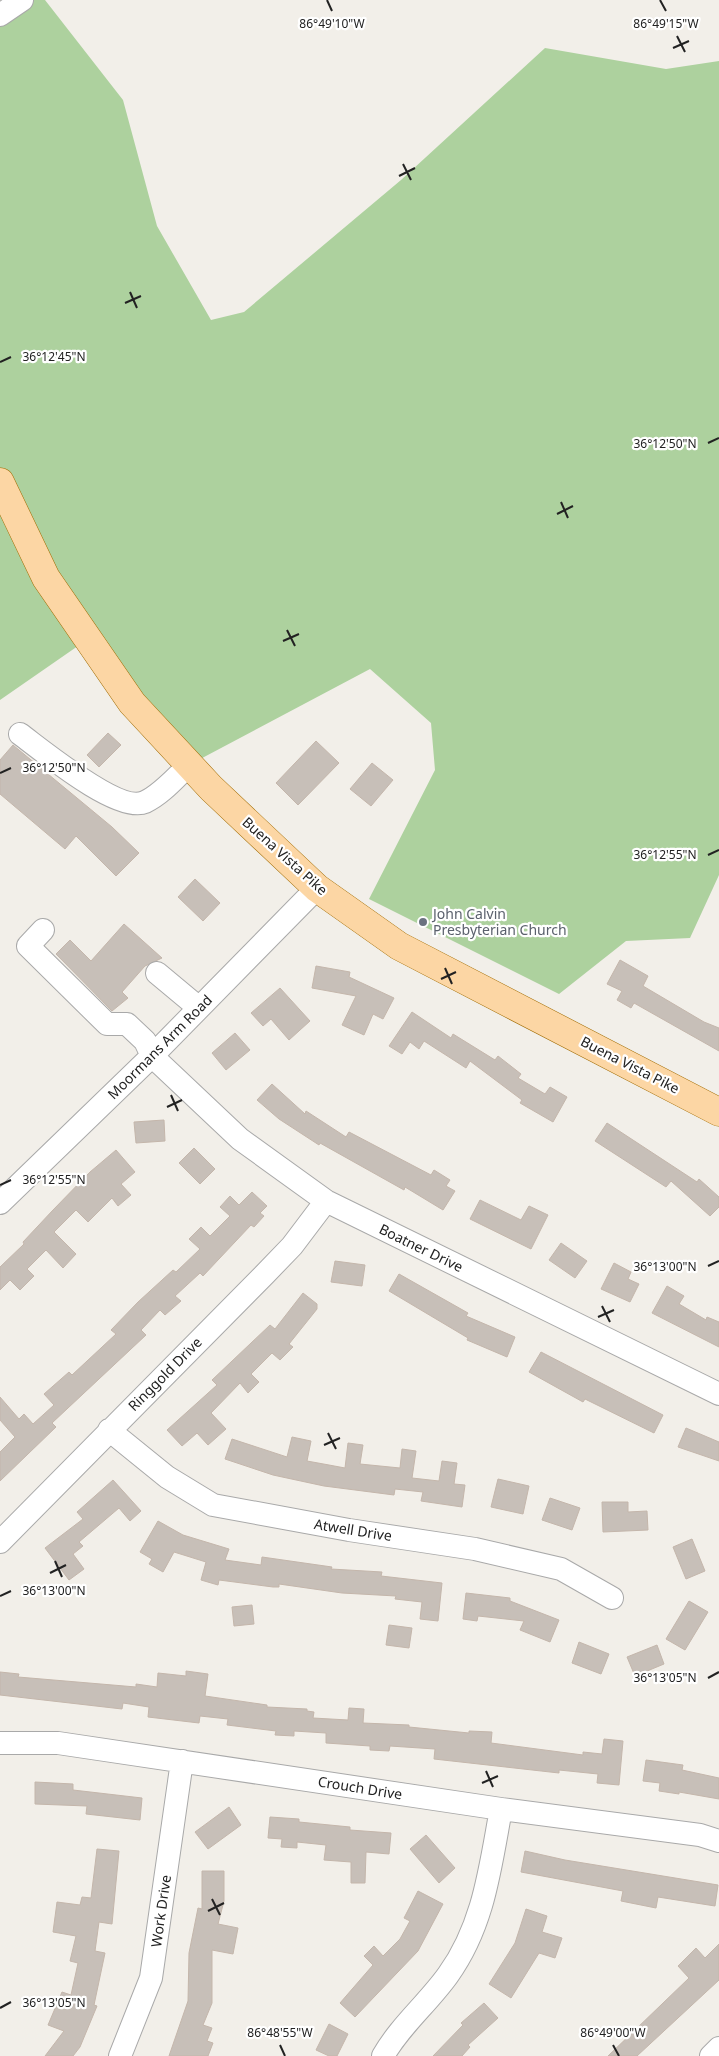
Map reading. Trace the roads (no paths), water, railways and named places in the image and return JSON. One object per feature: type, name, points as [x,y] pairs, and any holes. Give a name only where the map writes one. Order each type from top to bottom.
[{"type":"main road","name":"Buena Vista Pike","points":[[0,482],[46,578],[132,703],[211,788],[318,888],[399,946],[719,1112]]},
{"type":"street","points":[[0,15],[22,0]]},
{"type":"street","points":[[20,734],[98,789],[126,802],[144,802],[189,765]]},
{"type":"street","name":"Moormans Arm Road","points":[[0,1203],[152,1056],[318,888]]},
{"type":"street","name":"Boatner Drive","points":[[43,930],[28,946],[108,1024],[127,1024],[145,1041],[152,1056],[240,1139],[326,1201],[719,1394]]},
{"type":"street","points":[[157,973],[199,1008]]},
{"type":"street","name":"Ringgold Drive","points":[[0,1542],[278,1260],[326,1201]]},
{"type":"street","name":"Atwell Drive","points":[[109,1430],[167,1477],[213,1505],[349,1530],[475,1549],[551,1566],[561,1569],[612,1598]]},
{"type":"street","name":"Crouch Drive","points":[[0,1743],[58,1743],[501,1809],[700,1834],[719,1841]]},
{"type":"street","name":"Work Drive","points":[[120,2056],[151,1978],[182,1761]]},
{"type":"street","points":[[383,2056],[407,2023],[447,1976],[465,1949],[478,1920],[486,1890],[501,1809]]},
{"type":"street","points":[[711,2056],[719,2048]]},
{"type":"place","name":"John Calvin Presbyterian Church","points":[[423,922]]}]
